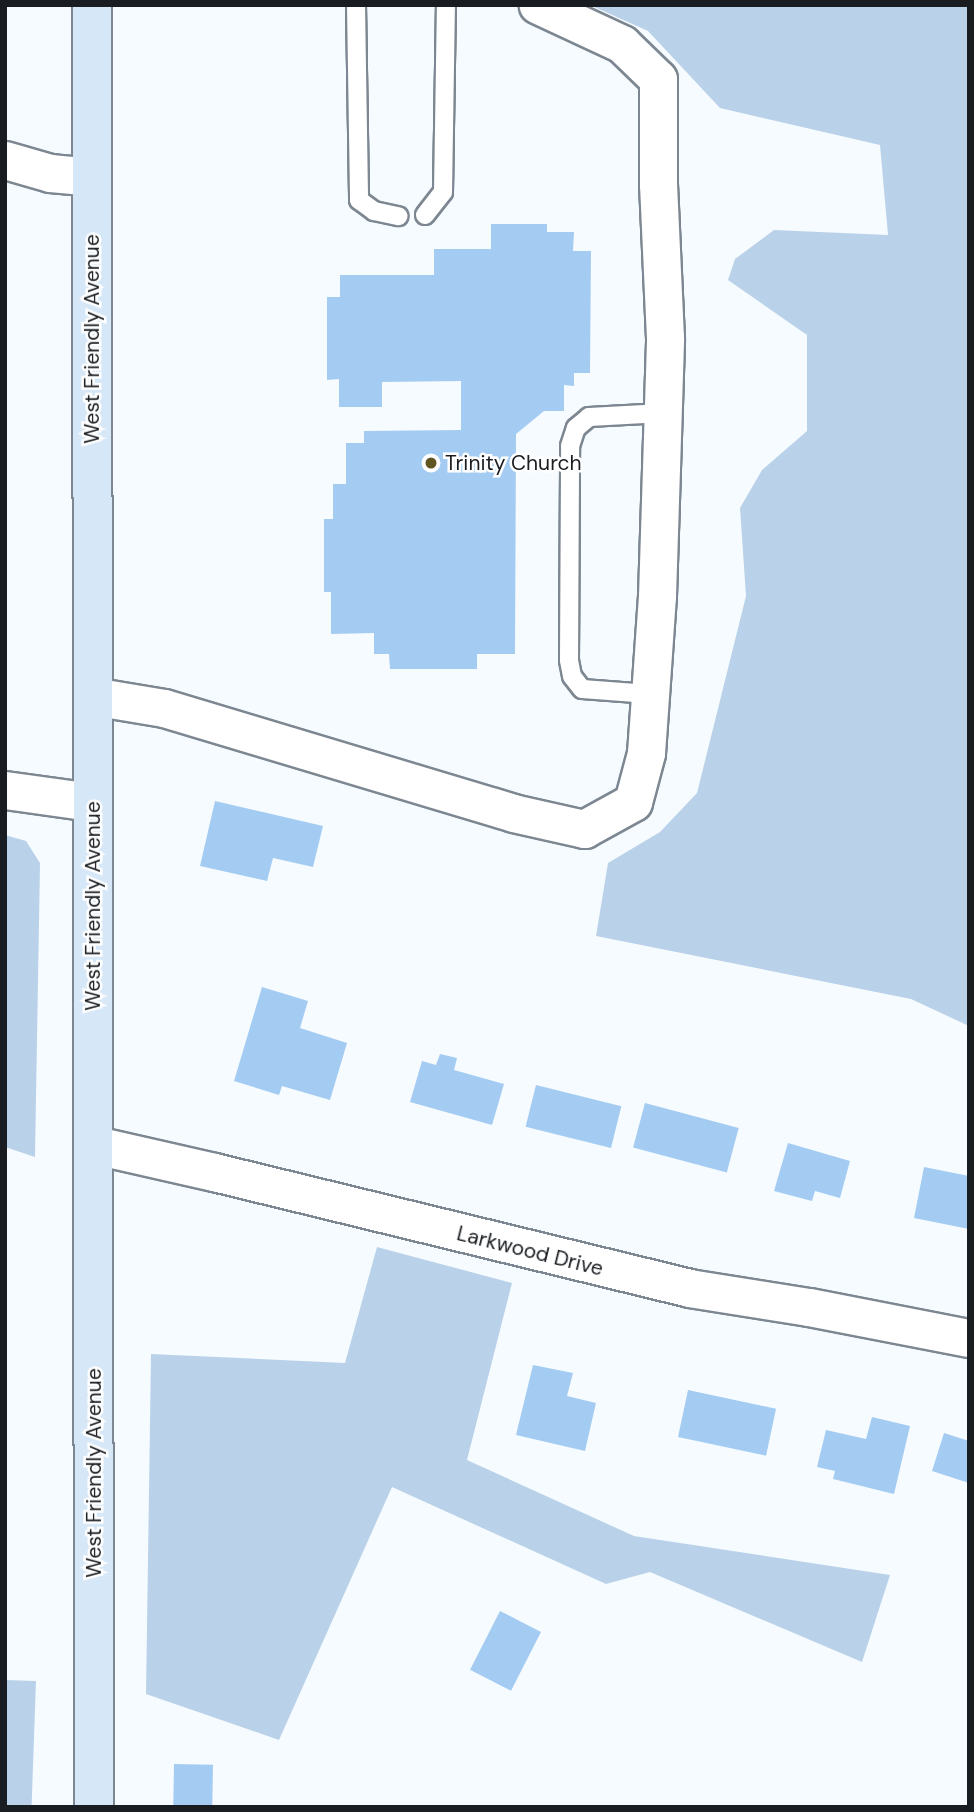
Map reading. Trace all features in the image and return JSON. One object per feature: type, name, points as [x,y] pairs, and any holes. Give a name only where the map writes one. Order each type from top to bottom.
[{"type":"main road","name":"West Friendly Avenue","points":[[92,5],[94,1807]]},
{"type":"street","points":[[92,696],[164,708],[513,813],[584,829],[633,802],[646,753],[657,596],[665,338],[658,184],[658,79],[622,44],[538,5]]},
{"type":"street","points":[[5,160],[50,173],[92,177]]},
{"type":"street","points":[[5,790],[92,802]]},
{"type":"street","name":"Larkwood Drive","points":[[95,1146],[214,1171],[689,1289],[809,1307],[969,1338]]},
{"type":"lane","points":[[356,5],[359,200],[374,211],[398,216]]},
{"type":"lane","points":[[425,215],[443,192],[446,5]]},
{"type":"lane","points":[[649,694],[582,689],[572,676],[569,660],[570,446],[576,428],[589,418],[663,414]]},
{"type":"shaded area","points":[[590,5],[969,5],[969,1026],[911,999],[596,936],[608,863],[660,832],[697,793],[746,596],[740,508],[762,470],[807,431],[807,335],[728,280],[735,259],[774,230],[888,235],[880,145],[720,108],[648,31]]},
{"type":"shaded area","points":[[5,835],[26,841],[40,863],[35,1157],[5,1147]]},
{"type":"shaded area","points":[[377,1247],[512,1283],[467,1460],[634,1536],[890,1575],[862,1662],[650,1572],[606,1584],[392,1487],[279,1740],[146,1694],[151,1354],[345,1363]]},
{"type":"shaded area","points":[[5,1680],[36,1681],[32,1807],[5,1807]]},
{"type":"building","name":"Trinity Church","points":[[491,224],[547,224],[547,232],[574,232],[573,251],[591,251],[590,373],[574,373],[574,386],[564,385],[564,411],[544,411],[516,434],[515,654],[477,654],[477,669],[390,669],[389,654],[374,654],[374,633],[331,634],[331,592],[324,592],[324,519],[333,519],[333,484],[346,484],[346,443],[364,443],[364,431],[461,430],[461,381],[382,382],[382,407],[339,407],[339,379],[327,380],[327,297],[340,297],[340,275],[434,275],[434,249],[491,249]]},
{"type":"building","points":[[215,801],[323,826],[313,867],[273,858],[267,881],[200,866]]},
{"type":"building","points":[[262,987],[308,1001],[300,1028],[347,1043],[330,1100],[282,1086],[279,1095],[234,1081]]},
{"type":"building","points":[[440,1054],[457,1058],[454,1070],[504,1084],[492,1125],[410,1102],[422,1061],[436,1065]]},
{"type":"building","points":[[536,1085],[621,1106],[611,1148],[526,1127]]},
{"type":"building","points":[[645,1103],[739,1128],[727,1173],[633,1147]]},
{"type":"building","points":[[788,1143],[850,1161],[840,1198],[815,1191],[812,1201],[774,1191]]},
{"type":"building","points":[[924,1167],[969,1176],[969,1229],[914,1218]]},
{"type":"building","points":[[533,1365],[573,1373],[567,1396],[596,1403],[585,1451],[516,1435]]},
{"type":"building","points":[[688,1390],[776,1409],[766,1456],[678,1437]]},
{"type":"building","points":[[872,1417],[910,1426],[894,1494],[833,1479],[835,1471],[817,1467],[826,1430],[866,1439]]},
{"type":"building","points":[[944,1433],[969,1441],[969,1483],[932,1471]]},
{"type":"building","points":[[500,1611],[541,1632],[511,1691],[470,1670]]},
{"type":"building","points":[[174,1764],[213,1765],[212,1807],[173,1807]]},
{"type":"place","name":"Trinity Church","points":[[431,463]]}]
